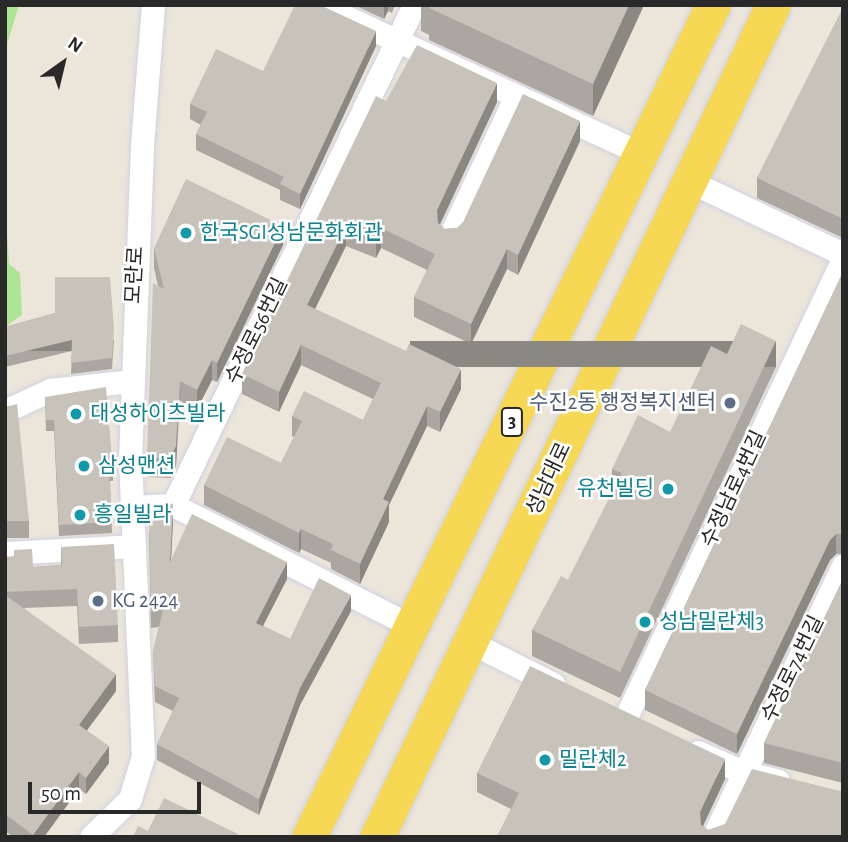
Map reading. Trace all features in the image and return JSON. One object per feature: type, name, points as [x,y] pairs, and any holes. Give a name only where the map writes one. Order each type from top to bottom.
[{"type":"main road","name":"3","points":[[309,837],[713,5]]},
{"type":"main road","name":"성남대로","points":[[377,837],[472,643],[773,5]]},
{"type":"street","name":"모란로","points":[[91,837],[130,799],[143,756],[130,507],[131,381],[153,5]]},
{"type":"street","points":[[320,5],[640,153]]},
{"type":"street","name":"수정로56번길","points":[[173,505],[414,5]]},
{"type":"street","points":[[450,236],[516,96]]},
{"type":"street","points":[[689,181],[843,256]]},
{"type":"street","name":"수정남로4번길","points":[[625,719],[843,256]]},
{"type":"street","points":[[5,411],[50,390],[131,381]]},
{"type":"street","points":[[130,507],[173,505],[411,626]]},
{"type":"street","points":[[5,553],[134,546]]},
{"type":"street","name":"수정로74번길","points":[[713,837],[843,566]]},
{"type":"street","points":[[472,643],[579,697]]},
{"type":"street","points":[[602,708],[648,730]]},
{"type":"street","points":[[671,740],[743,772],[800,787]]},
{"type":"green space","points":[[5,5],[19,5],[5,51]]},
{"type":"green space","points":[[5,203],[9,264],[20,273],[22,315],[5,327]]},
{"type":"building","points":[[295,5],[320,5],[376,31],[300,194],[280,184],[284,177],[196,134],[207,112],[190,104],[216,49],[263,71]]},
{"type":"building","points":[[430,5],[629,5],[593,84],[429,8]]},
{"type":"building","points":[[843,8],[843,219],[757,178]]},
{"type":"building","points":[[417,45],[497,83],[437,210],[438,223],[445,229],[457,228],[463,222],[523,94],[580,121],[518,255],[507,249],[471,324],[414,297],[435,254],[381,228],[376,238],[346,226],[307,305],[406,351],[409,344],[461,369],[440,412],[427,406],[383,499],[389,502],[360,564],[331,550],[333,544],[301,529],[299,533],[204,485],[227,437],[281,463],[302,421],[292,416],[304,391],[363,420],[381,383],[301,345],[279,392],[242,374],[376,96],[386,101]]},
{"type":"building","points":[[186,179],[283,226],[217,363],[212,360],[197,390],[180,381],[176,446],[170,459],[147,457],[153,283],[164,289],[154,248]]},
{"type":"building","points":[[843,272],[843,534],[836,534],[830,540],[737,734],[645,690]]},
{"type":"building","points":[[55,277],[110,277],[114,329],[112,358],[71,363],[72,340],[5,356],[5,327],[55,313]]},
{"type":"building","points":[[741,324],[776,341],[620,672],[532,630],[561,576],[568,580],[622,473],[612,469],[638,415],[670,432],[711,346],[727,354]]},
{"type":"building","points":[[106,387],[113,470],[109,470],[112,522],[59,525],[54,420],[46,420],[45,397]]},
{"type":"building","points":[[17,404],[29,521],[5,521],[5,407]]},
{"type":"building","points":[[167,503],[173,504],[170,562],[192,514],[287,562],[256,623],[290,639],[319,578],[351,595],[300,688],[259,799],[157,744],[179,698],[155,686],[153,652],[163,610],[151,611],[149,515]]},
{"type":"building","points":[[114,544],[118,625],[79,627],[77,589],[5,592],[5,557],[14,556],[14,550],[32,549],[33,567],[62,565],[61,547]]},
{"type":"building","points":[[843,579],[843,763],[764,743]]},
{"type":"building","points":[[5,595],[116,674],[79,725],[109,746],[86,778],[79,772],[33,835],[5,814]]},
{"type":"building","points":[[530,666],[725,759],[700,812],[701,825],[708,830],[725,824],[752,769],[843,791],[843,837],[497,837],[519,793],[477,773]]},
{"type":"building","points":[[164,798],[238,834],[236,837],[133,837],[138,826],[148,831]]},
{"type":"place","name":"한국SGI성남문화회관","points":[[186,233]]},
{"type":"place","name":"수진2동 행정복지센터","points":[[730,403]]},
{"type":"place","name":"대성하이츠빌라","points":[[76,414]]},
{"type":"place","name":"삼성맨션","points":[[84,466]]},
{"type":"place","name":"유천빌딩","points":[[668,489]]},
{"type":"place","name":"흥일빌라","points":[[80,515]]},
{"type":"place","name":"KG 2424","points":[[98,601]]},
{"type":"place","name":"성남밀란체3","points":[[645,622]]},
{"type":"place","name":"밀란체2","points":[[545,760]]}]
